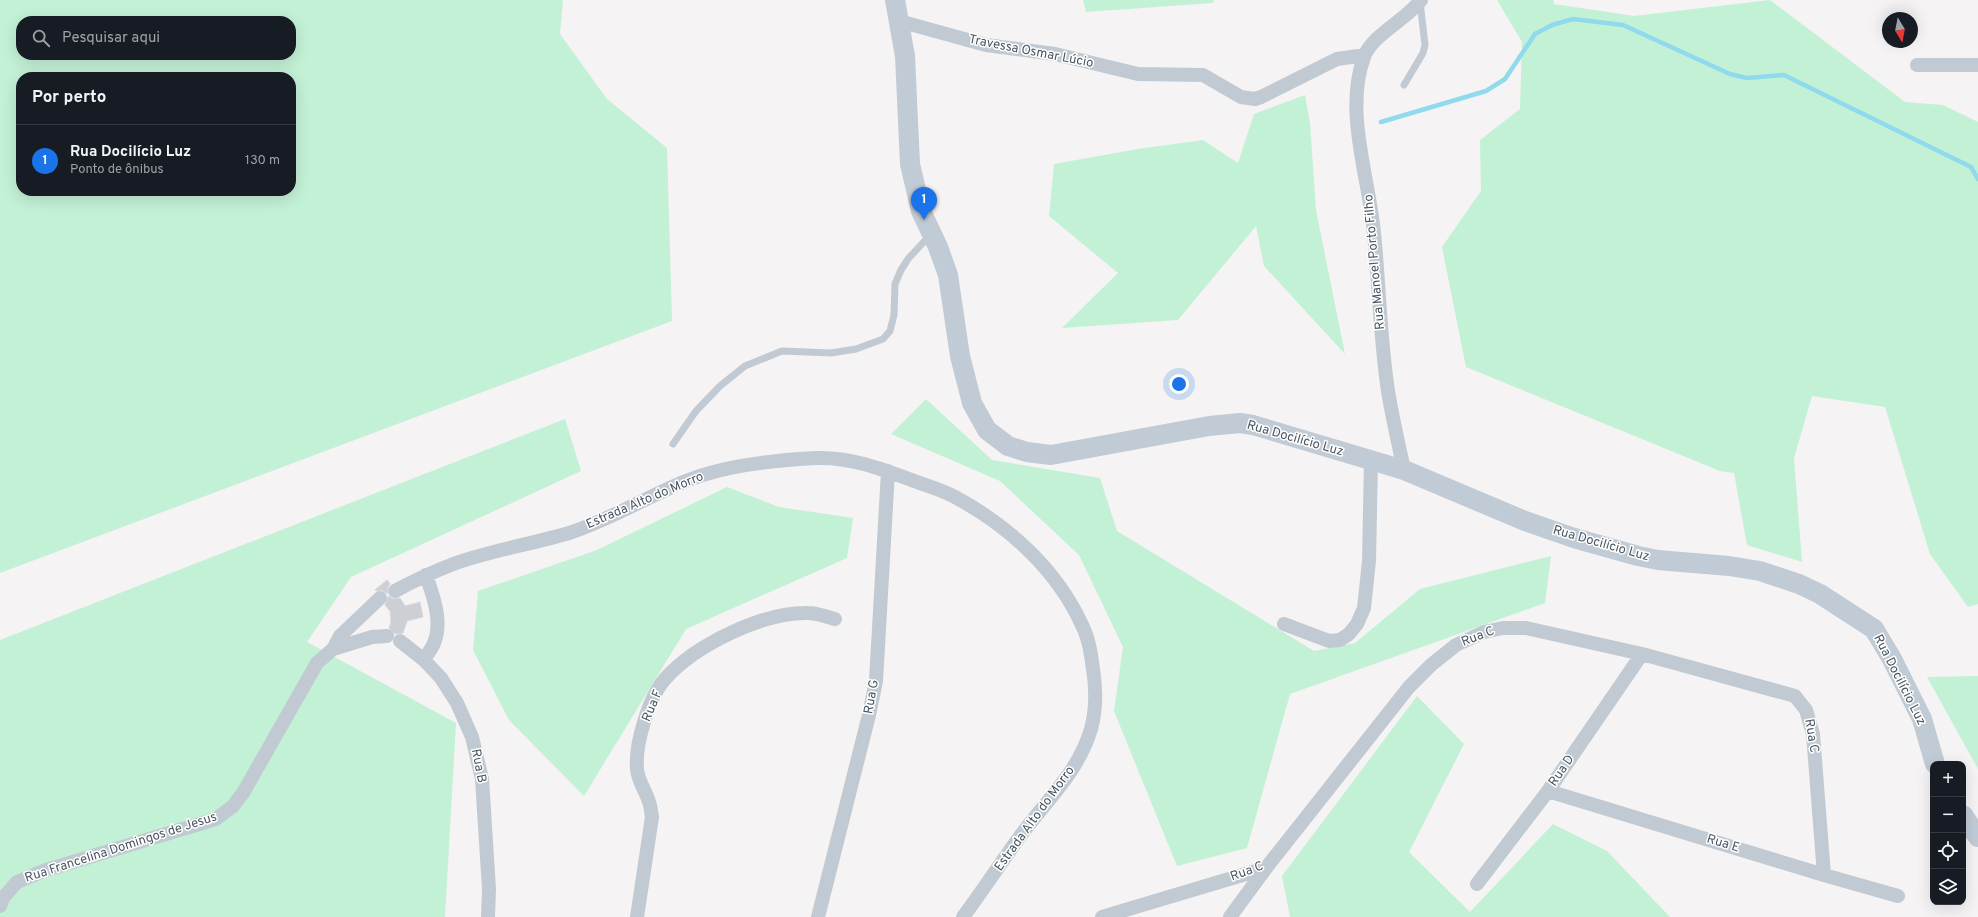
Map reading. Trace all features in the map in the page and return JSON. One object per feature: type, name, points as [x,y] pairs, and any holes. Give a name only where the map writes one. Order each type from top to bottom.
[{"type":"main road","name":"Rua Docilício Luz","points":[[895,0],[905,63],[910,164],[917,199],[944,262],[948,276],[960,356],[972,403],[987,430],[1008,446],[1027,452],[1061,454],[1189,429],[1240,423],[1253,425],[1404,470],[1525,521],[1574,538],[1645,557],[1760,571],[1799,584],[1833,601],[1874,629],[1892,659],[1922,719],[1934,761]]},
{"type":"main road","points":[[1966,819],[1978,837]]},
{"type":"street","name":"Rua Manoel Porto Filho","points":[[1404,470],[1387,384],[1374,233],[1369,193],[1358,131],[1356,91],[1359,73],[1365,55],[1373,42],[1420,1]]},
{"type":"street","name":"Travessa Osmar Lúcio","points":[[899,21],[986,45],[1055,54],[1138,74],[1203,76],[1241,97],[1249,99],[1261,96],[1337,58],[1365,55]]},
{"type":"street","points":[[1917,65],[1978,65]]},
{"type":"street","name":"Estrada Alto do Morro","points":[[395,591],[426,575],[459,562],[569,532],[596,523],[689,479],[718,471],[770,461],[821,458],[848,461],[888,471],[953,496],[985,515],[1009,533],[1046,569],[1067,595],[1084,627],[1090,649],[1095,694],[1092,727],[1084,748],[1063,784],[1025,830],[962,917]]},
{"type":"street","points":[[1284,624],[1329,641],[1340,640],[1349,634],[1357,624],[1364,608],[1369,561],[1371,460]]},
{"type":"street","name":"Rua G","points":[[818,917],[869,715],[876,681],[888,471]]},
{"type":"street","points":[[424,660],[434,644],[438,626],[436,607],[426,575]]},
{"type":"street","name":"Rua Francelina Domingos de Jesus","points":[[0,906],[3,898],[18,882],[46,870],[185,830],[216,819],[234,806],[317,663],[333,649],[340,636],[380,598]]},
{"type":"street","name":"Rua F","points":[[637,917],[652,817],[649,802],[637,769],[638,756],[651,704],[664,680],[696,653],[737,631],[766,619],[809,613],[835,618]]},
{"type":"street","name":"Rua C","points":[[1102,917],[1266,868],[1409,687],[1431,665],[1456,645],[1484,632],[1504,628],[1526,628],[1642,654],[1795,696],[1806,710],[1813,734],[1824,875]]},
{"type":"street","name":"Rua Francelina Domingos de Jesus","points":[[333,649],[372,637],[387,636]]},
{"type":"street","name":"Rua B","points":[[400,641],[424,660],[441,678],[457,703],[472,737],[482,779],[489,889],[488,917]]},
{"type":"street","name":"Rua D","points":[[1477,884],[1548,791],[1642,654]]},
{"type":"street","name":"Rua E","points":[[1548,791],[1898,896]]},
{"type":"street","points":[[1230,917],[1266,868]]},
{"type":"lane","points":[[1404,85],[1423,53],[1425,45],[1420,1]]},
{"type":"lane","points":[[673,444],[696,411],[720,386],[745,366],[782,352],[831,353],[856,349],[883,339],[890,331],[894,315],[895,284],[901,270],[908,259],[931,233]]},
{"type":"green space","points":[[0,0],[563,0],[560,34],[607,99],[667,148],[672,321],[0,573]]},
{"type":"green space","points":[[1083,0],[1214,0],[1213,3],[1086,12]]},
{"type":"green space","points":[[1497,0],[1553,0],[1554,4],[1634,16],[1770,0],[1905,102],[1943,105],[1978,122],[1978,604],[1968,607],[1930,554],[1885,407],[1812,396],[1794,458],[1802,562],[1747,545],[1734,473],[1720,471],[1466,367],[1442,247],[1481,191],[1480,140],[1520,109],[1522,42]]},
{"type":"green space","points":[[1305,95],[1310,123],[1316,210],[1345,354],[1264,266],[1256,226],[1178,320],[1062,328],[1118,273],[1049,216],[1054,164],[1138,149],[1203,140],[1238,163],[1254,114]]},
{"type":"green space","points":[[926,399],[992,460],[1100,478],[1117,531],[1314,651],[1355,643],[1420,589],[1551,556],[1545,603],[1290,694],[1247,848],[1177,866],[1114,711],[1123,647],[1079,555],[1000,481],[891,434]]},
{"type":"green space","points":[[565,419],[581,471],[351,577],[307,642],[456,723],[445,917],[0,917],[0,640]]},
{"type":"green space","points":[[727,487],[779,507],[853,518],[847,558],[686,629],[584,796],[509,720],[473,650],[478,591],[597,550]]},
{"type":"green space","points":[[1978,676],[1978,769],[1927,677]]},
{"type":"green space","points":[[1417,696],[1464,744],[1409,852],[1470,912],[1553,824],[1607,851],[1670,917],[1290,917],[1282,876]]},
{"type":"building","points":[[387,580],[390,584],[387,594],[382,590],[375,590]]},
{"type":"building","points":[[388,596],[394,599],[400,598],[405,606],[420,602],[423,617],[407,621],[403,633],[395,634],[389,628],[391,622],[390,611],[385,605]]},
{"type":"waterway","points":[[1381,122],[1486,91],[1505,79],[1535,34],[1552,25],[1573,19],[1623,25],[1730,74],[1747,78],[1784,75],[1971,167],[1978,179]]},
{"type":"place","name":"Rua Docilício Luz","points":[[924,220]]}]
